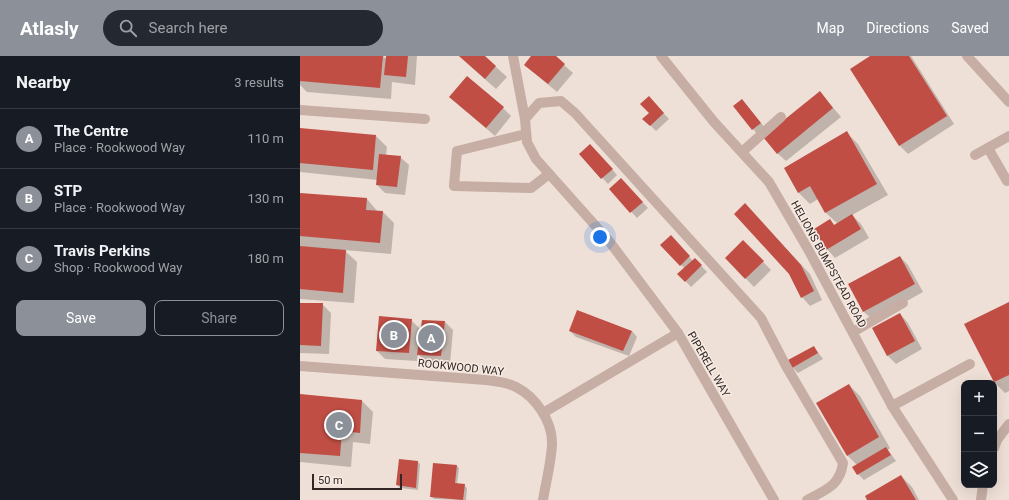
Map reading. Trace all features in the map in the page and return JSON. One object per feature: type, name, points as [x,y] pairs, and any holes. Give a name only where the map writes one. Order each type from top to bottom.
[{"type":"street","points":[[513,56],[525,119],[527,142],[536,159],[609,241],[678,333]]},
{"type":"street","name":"HELIONS BUMPSTEAD ROAD","points":[[661,56],[714,122],[769,182],[810,251],[892,406],[953,500]]},
{"type":"street","points":[[967,56],[1005,90],[1009,102]]},
{"type":"street","points":[[525,119],[539,103],[561,101],[575,113],[761,318],[786,366],[843,463],[842,474],[832,486],[807,500]]},
{"type":"street","points":[[300,110],[425,119]]},
{"type":"street","points":[[742,152],[781,117]]},
{"type":"street","points":[[526,134],[457,151],[454,186],[531,188],[550,174]]},
{"type":"street","points":[[975,155],[1009,136]]},
{"type":"street","points":[[988,148],[1008,181]]},
{"type":"street","points":[[853,332],[903,303]]},
{"type":"street","name":"PIPERELL WAY","points":[[543,413],[678,333],[774,500]]},
{"type":"street","points":[[892,406],[970,364]]},
{"type":"street","name":"ROOKWOOD WAY","points":[[300,366],[503,382],[516,387],[531,398],[543,413],[549,426],[552,444],[543,500]]},
{"type":"street","points":[[997,440],[1009,424]]},
{"type":"street","points":[[981,500],[983,488]]},
{"type":"building","points":[[300,56],[383,56],[380,88],[300,81]]},
{"type":"building","points":[[386,56],[408,56],[406,77],[384,75]]},
{"type":"building","points":[[459,56],[485,56],[496,66],[485,79]]},
{"type":"building","points":[[531,56],[556,56],[565,64],[548,84],[524,65]]},
{"type":"building","points":[[870,56],[909,56],[947,116],[899,146],[850,69]]},
{"type":"building","points":[[467,76],[504,107],[486,128],[449,97]]},
{"type":"building","points":[[820,91],[833,108],[777,154],[763,137]]},
{"type":"building","points":[[649,96],[664,113],[650,126],[642,119],[649,113],[640,104]]},
{"type":"building","points":[[742,99],[761,123],[752,130],[733,106]]},
{"type":"building","points":[[300,128],[376,135],[373,170],[300,163]]},
{"type":"building","points":[[847,131],[877,184],[825,213],[810,186],[798,193],[784,168]]},
{"type":"building","points":[[590,144],[613,169],[601,179],[579,154]]},
{"type":"building","points":[[379,154],[401,156],[397,187],[376,185]]},
{"type":"building","points":[[621,178],[643,202],[630,213],[609,189]]},
{"type":"building","points":[[300,193],[367,198],[366,210],[383,211],[380,243],[300,236]]},
{"type":"building","points":[[745,203],[801,265],[814,291],[801,298],[789,274],[734,214]]},
{"type":"building","points":[[852,214],[861,229],[826,250],[814,229],[830,219],[834,225]]},
{"type":"building","points":[[671,235],[690,256],[680,266],[660,245]]},
{"type":"building","points":[[743,240],[764,261],[745,279],[725,258]]},
{"type":"building","points":[[300,246],[346,250],[343,293],[300,289]]},
{"type":"building","points":[[900,256],[915,284],[863,312],[848,284]]},
{"type":"building","points":[[695,258],[702,265],[685,282],[677,274]]},
{"type":"building","points":[[1009,302],[1009,375],[997,381],[993,380],[964,324]]},
{"type":"building","points":[[300,303],[323,303],[321,346],[300,345]]},
{"type":"building","points":[[577,310],[632,331],[623,351],[569,331]]},
{"type":"building","points":[[900,313],[915,341],[887,356],[872,328]]},
{"type":"building","points":[[379,316],[412,319],[409,353],[376,351]]},
{"type":"building","points":[[422,320],[445,321],[441,356],[417,355]]},
{"type":"building","points":[[814,346],[818,353],[792,368],[788,360]]},
{"type":"building","points":[[849,384],[879,437],[847,456],[816,403]]},
{"type":"building","points":[[300,394],[362,400],[360,433],[342,431],[340,456],[300,453]]},
{"type":"building","points":[[886,447],[891,455],[857,475],[852,467]]},
{"type":"building","points":[[399,459],[418,461],[416,488],[396,485]]},
{"type":"building","points":[[433,463],[457,465],[455,483],[465,484],[463,500],[430,497]]},
{"type":"building","points":[[901,475],[916,500],[867,500],[865,496]]},
{"type":"place","name":"STP","points":[[394,335]]},
{"type":"place","name":"The Centre","points":[[431,338]]},
{"type":"place","name":"Travis Perkins","points":[[339,425]]}]
